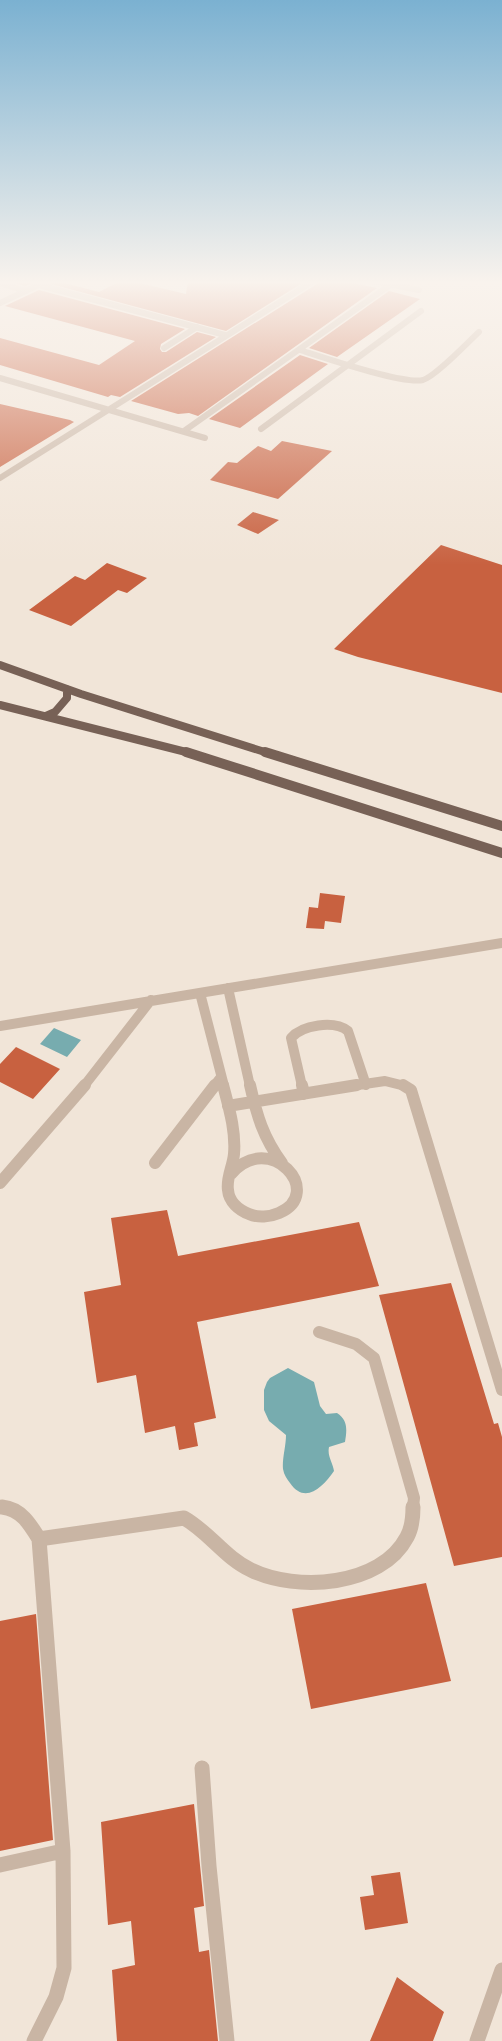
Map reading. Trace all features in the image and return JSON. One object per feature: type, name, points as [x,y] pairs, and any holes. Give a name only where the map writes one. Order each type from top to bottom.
[{"type":"main road","points":[[0,665],[67,689],[502,826]]},
{"type":"main road","points":[[46,716],[55,712],[67,698],[67,689]]},
{"type":"main road","points":[[0,705],[190,753],[502,853]]},
{"type":"street","points":[[0,478],[161,375]]},
{"type":"street","points":[[184,431],[264,375]]},
{"type":"street","points":[[261,428],[332,375]]},
{"type":"street","points":[[391,375],[407,380],[423,380],[429,375]]},
{"type":"street","points":[[0,378],[205,438]]},
{"type":"street","points":[[0,1026],[502,943]]},
{"type":"street","points":[[228,988],[254,1102],[264,1134],[282,1163]]},
{"type":"street","points":[[200,993],[228,1106],[234,1140],[231,1174],[228,1183],[228,1193],[232,1202],[239,1209],[248,1214],[260,1217],[271,1216],[281,1212],[290,1205],[295,1197],[297,1187],[295,1178],[290,1169],[282,1163],[271,1159],[253,1159],[238,1166],[231,1174]]},
{"type":"street","points":[[0,1183],[98,1070],[151,1000]]},
{"type":"street","points":[[304,1094],[292,1042],[293,1035],[300,1030],[338,1025],[346,1028],[366,1084]]},
{"type":"street","points":[[155,1163],[221,1077]]},
{"type":"street","points":[[228,1106],[366,1084],[395,1082],[410,1090],[414,1098],[502,1390]]},
{"type":"street","points":[[39,1539],[184,1518],[195,1523],[229,1557],[250,1570],[277,1580],[299,1583],[325,1582],[349,1578],[377,1565],[393,1553],[406,1538],[412,1522],[414,1498],[374,1358],[369,1352],[358,1344],[319,1332]]},
{"type":"street","points":[[0,1507],[6,1507],[19,1513],[28,1520],[39,1539],[63,1850],[64,1968],[56,1997],[34,2041]]},
{"type":"street","points":[[202,1768],[209,1866],[227,2041]]},
{"type":"street","points":[[0,1865],[63,1850]]},
{"type":"street","points":[[477,2041],[502,1970]]},
{"type":"water","points":[[54,1028],[81,1040],[67,1057],[40,1044]]},
{"type":"water","points":[[288,1368],[314,1382],[320,1406],[326,1414],[337,1413],[341,1416],[346,1426],[345,1442],[329,1447],[329,1453],[334,1471],[325,1483],[314,1491],[308,1493],[302,1493],[296,1489],[286,1477],[283,1471],[283,1465],[286,1435],[269,1421],[264,1410],[264,1390],[267,1382],[270,1378]]},
{"type":"building","points":[[35,375],[155,375],[120,397],[111,395],[108,397]]},
{"type":"building","points":[[172,375],[255,375],[198,416],[189,413],[178,414],[131,401]]},
{"type":"building","points":[[271,375],[313,375],[240,428],[209,419]]},
{"type":"building","points":[[0,404],[70,420],[74,422],[0,467]]},
{"type":"building","points":[[282,441],[332,451],[278,499],[210,480],[228,462],[237,463],[258,446],[271,451]]},
{"type":"building","points":[[253,512],[279,520],[258,534],[237,525]]},
{"type":"building","points":[[441,545],[502,565],[502,693],[358,657],[334,649]]},
{"type":"building","points":[[107,563],[147,578],[127,593],[118,590],[71,626],[29,610],[75,576],[85,580]]},
{"type":"building","points":[[320,893],[345,896],[341,923],[325,921],[324,929],[306,928],[309,907],[318,908]]},
{"type":"building","points":[[16,1047],[60,1069],[33,1099],[0,1082],[0,1064]]},
{"type":"building","points":[[167,1210],[178,1256],[359,1222],[379,1286],[197,1322],[216,1418],[194,1423],[198,1446],[179,1450],[175,1426],[145,1433],[136,1375],[97,1383],[84,1292],[121,1285],[111,1218]]},
{"type":"building","points":[[451,1283],[494,1424],[498,1423],[502,1437],[502,1557],[454,1566],[379,1295]]},
{"type":"building","points":[[426,1583],[451,1681],[311,1709],[292,1609]]},
{"type":"building","points":[[36,1614],[53,1840],[0,1851],[0,1621]]},
{"type":"building","points":[[194,1804],[204,1906],[194,1908],[199,1952],[209,1950],[218,2041],[117,2041],[112,1970],[135,1965],[131,1921],[108,1925],[101,1822]]},
{"type":"building","points":[[400,1872],[408,1923],[365,1930],[360,1897],[374,1895],[371,1876]]},
{"type":"building","points":[[397,1977],[444,2012],[433,2041],[370,2041]]}]
